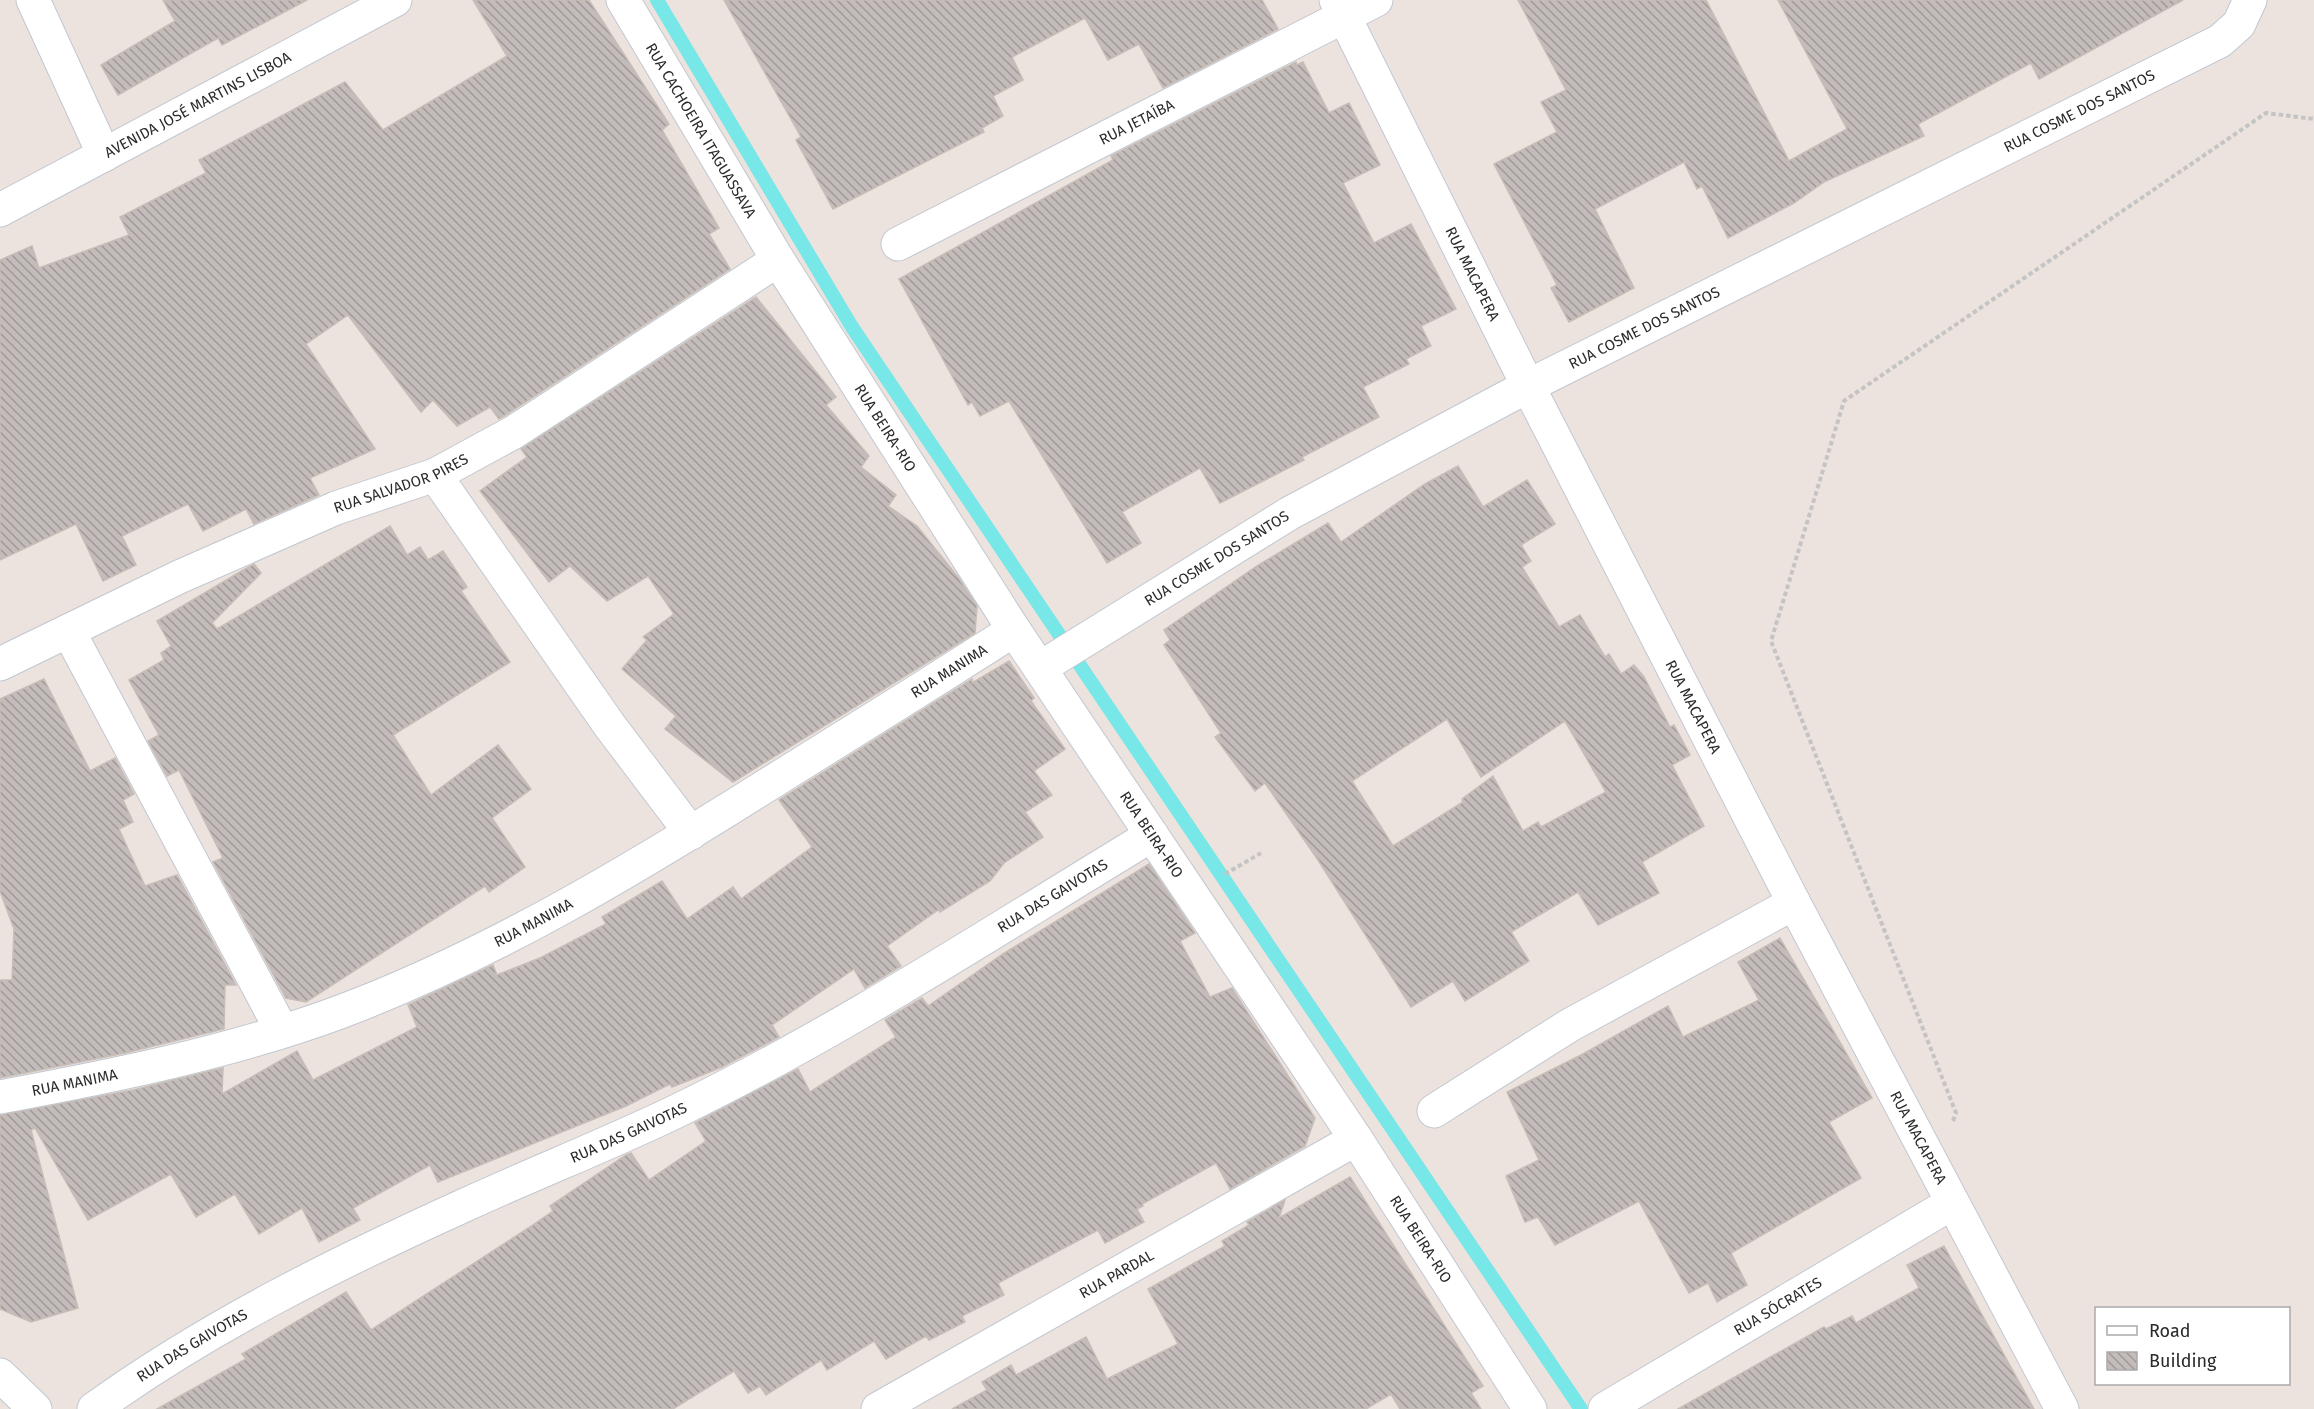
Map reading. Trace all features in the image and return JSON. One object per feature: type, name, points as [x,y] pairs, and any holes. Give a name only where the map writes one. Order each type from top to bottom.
[{"type":"street","points":[[33,0],[104,155]]},
{"type":"street","name":"AVENIDA JOSÉ MARTINS LISBOA","points":[[0,210],[395,0]]},
{"type":"street","name":"RUA CACHOEIRA ITAGUASSAVA","points":[[623,0],[778,260]]},
{"type":"street","name":"RUA JETAÍBA","points":[[898,244],[1340,8],[1376,0]]},
{"type":"street","name":"RUA COSME DOS SANTOS","points":[[1048,662],[1290,513],[1528,386],[2220,41],[2240,24],[2250,0]]},
{"type":"street","name":"RUA MACAPERA","points":[[1340,8],[1528,386],[1794,903],[2062,1409]]},
{"type":"street","name":"RUA SALVADOR PIRES","points":[[0,664],[179,577],[275,534],[336,508],[435,475],[514,432],[778,260]]},
{"type":"street","name":"RUA BEIRA-RIO","points":[[778,260],[1014,630],[1048,662],[1152,836],[1356,1139],[1530,1409]]},
{"type":"street","points":[[435,475],[596,706],[691,833]]},
{"type":"street","name":"RUA MANIMA","points":[[0,1097],[186,1057],[282,1031],[340,1012],[434,973],[556,913],[691,833],[1014,630]]},
{"type":"street","points":[[69,632],[282,1031]]},
{"type":"street","name":"RUA DAS GAIVOTAS","points":[[94,1409],[128,1385],[228,1323],[338,1264],[467,1204],[583,1155],[770,1064],[1152,836]]},
{"type":"street","points":[[1434,1111],[1570,1025],[1794,903]]},
{"type":"street","name":"RUA PARDAL","points":[[878,1409],[1356,1139]]},
{"type":"street","name":"RUA SÓCRATES","points":[[1615,1403],[1952,1203]]},
{"type":"street","points":[[0,1375],[35,1409]]},
{"type":"path","points":[[1935,1172],[1956,1113],[1771,641],[1844,401],[2266,113],[2314,119]]},
{"type":"path","points":[[1242,864],[1261,853]]},
{"type":"building","points":[[163,0],[307,0],[222,45],[218,38],[118,95],[101,65],[175,21]]},
{"type":"building","points":[[473,0],[589,0],[669,124],[662,130],[719,228],[709,234],[730,269],[499,419],[490,407],[457,426],[433,400],[421,412],[348,315],[306,344],[375,449],[310,478],[319,495],[254,524],[246,509],[203,531],[188,504],[122,536],[136,565],[103,581],[76,524],[0,560],[0,260],[32,246],[39,268],[129,235],[120,217],[206,173],[199,160],[345,82],[383,130],[507,56]]},
{"type":"building","points":[[724,0],[1262,0],[1278,29],[1163,88],[1139,44],[1108,60],[1085,18],[1012,57],[1023,80],[993,96],[1003,116],[982,128],[984,132],[833,209],[796,140],[801,137]]},
{"type":"building","points":[[1518,0],[1706,0],[1789,161],[1847,129],[1778,0],[2183,0],[2039,79],[2031,63],[1918,124],[1924,136],[1824,182],[1794,203],[1728,238],[1702,186],[1697,189],[1684,162],[1595,209],[1634,288],[1569,322],[1551,288],[1557,285],[1494,164],[1557,132],[1541,102],[1566,90]]},
{"type":"building","points":[[1296,62],[1297,65],[1303,62],[1329,113],[1349,103],[1380,165],[1343,183],[1374,243],[1411,224],[1456,309],[1421,326],[1431,346],[1406,359],[1409,364],[1363,387],[1379,417],[1302,457],[1304,460],[1220,503],[1200,468],[1122,512],[1141,543],[1107,563],[1009,401],[980,416],[972,402],[968,405],[899,279],[1113,160],[1111,156]]},
{"type":"building","points":[[756,297],[836,397],[826,405],[869,456],[861,467],[896,495],[888,506],[917,526],[958,577],[977,606],[975,633],[733,782],[665,729],[676,716],[622,669],[647,640],[643,637],[674,614],[648,576],[607,601],[570,566],[549,582],[480,491],[527,457],[521,449]]},
{"type":"building","points":[[1458,466],[1483,507],[1527,480],[1555,524],[1521,545],[1531,561],[1522,567],[1559,627],[1580,615],[1605,657],[1609,654],[1621,674],[1634,665],[1644,677],[1670,727],[1674,725],[1690,755],[1672,765],[1704,826],[1642,862],[1659,893],[1598,925],[1578,892],[1511,932],[1529,961],[1465,1001],[1453,981],[1411,1007],[1318,860],[1265,783],[1255,791],[1215,737],[1221,733],[1164,645],[1170,640],[1164,630],[1257,566],[1328,523],[1341,542],[1425,484]],"holes":[[[1447,719],[1481,777],[1565,721],[1606,792],[1541,827],[1538,822],[1523,831],[1493,776],[1462,799],[1463,802],[1393,846],[1352,781]]]},
{"type":"building","points":[[390,526],[407,555],[420,547],[428,560],[443,551],[467,587],[461,591],[510,662],[393,735],[431,795],[498,745],[531,789],[492,818],[525,867],[489,892],[485,886],[306,1002],[286,998],[281,989],[213,862],[223,858],[179,770],[167,776],[148,741],[159,735],[129,680],[164,660],[161,653],[171,646],[157,621],[245,569],[254,564],[261,573],[212,623],[217,629]]},
{"type":"building","points":[[1009,661],[1034,698],[1031,701],[1065,749],[1034,771],[1052,795],[1025,812],[1043,837],[1004,863],[990,881],[940,912],[938,910],[887,946],[901,966],[865,988],[854,969],[772,1025],[779,1037],[722,1067],[672,1087],[670,1084],[626,1106],[438,1182],[430,1165],[353,1208],[360,1220],[319,1242],[302,1208],[259,1234],[235,1194],[196,1217],[171,1174],[88,1220],[35,1128],[31,1130],[78,1308],[31,1322],[0,1309],[0,1115],[133,1090],[223,1068],[222,1094],[297,1051],[313,1080],[417,1027],[408,1005],[493,965],[497,975],[540,958],[606,924],[602,917],[662,881],[687,919],[733,887],[741,899],[812,847],[779,800],[972,679],[972,683]]},
{"type":"building","points":[[44,679],[90,771],[115,758],[134,794],[123,800],[133,822],[119,829],[145,886],[177,875],[236,985],[225,985],[224,1029],[125,1053],[0,1078],[0,980],[12,980],[14,929],[0,891],[0,699]]},
{"type":"building","points":[[1149,864],[1195,933],[1180,941],[1210,997],[1232,988],[1315,1118],[1305,1146],[1230,1189],[1216,1163],[1142,1204],[1143,1206],[1137,1209],[1144,1222],[1105,1243],[1098,1230],[998,1283],[1004,1295],[962,1316],[965,1322],[929,1340],[926,1336],[886,1359],[874,1341],[827,1370],[821,1360],[766,1395],[760,1386],[748,1393],[734,1371],[673,1409],[157,1409],[246,1359],[242,1354],[346,1292],[371,1330],[530,1227],[553,1211],[550,1206],[626,1155],[631,1153],[649,1180],[706,1141],[695,1123],[798,1069],[810,1092],[896,1037],[885,1020],[922,998],[928,1006],[1003,954]]},
{"type":"building","points":[[1780,938],[1872,1098],[1829,1122],[1861,1178],[1731,1253],[1747,1285],[1717,1302],[1708,1283],[1689,1293],[1639,1201],[1555,1245],[1538,1217],[1525,1222],[1506,1176],[1539,1160],[1507,1092],[1583,1054],[1668,1006],[1683,1037],[1759,1000],[1738,962]]},
{"type":"building","points":[[1350,1177],[1483,1386],[1471,1393],[1481,1409],[1400,1409],[1391,1394],[1366,1409],[952,1409],[987,1390],[982,1382],[1011,1365],[1016,1375],[1086,1337],[1107,1379],[1178,1344],[1148,1289],[1225,1246],[1222,1241],[1249,1225],[1247,1222],[1285,1200],[1279,1218]]},
{"type":"building","points":[[1944,1246],[2034,1409],[1678,1409],[1824,1327],[1826,1329],[1852,1316],[1856,1323],[1919,1288],[1907,1265]]},
{"type":"waterway","points":[[657,0],[852,327],[1581,1409]]}]
